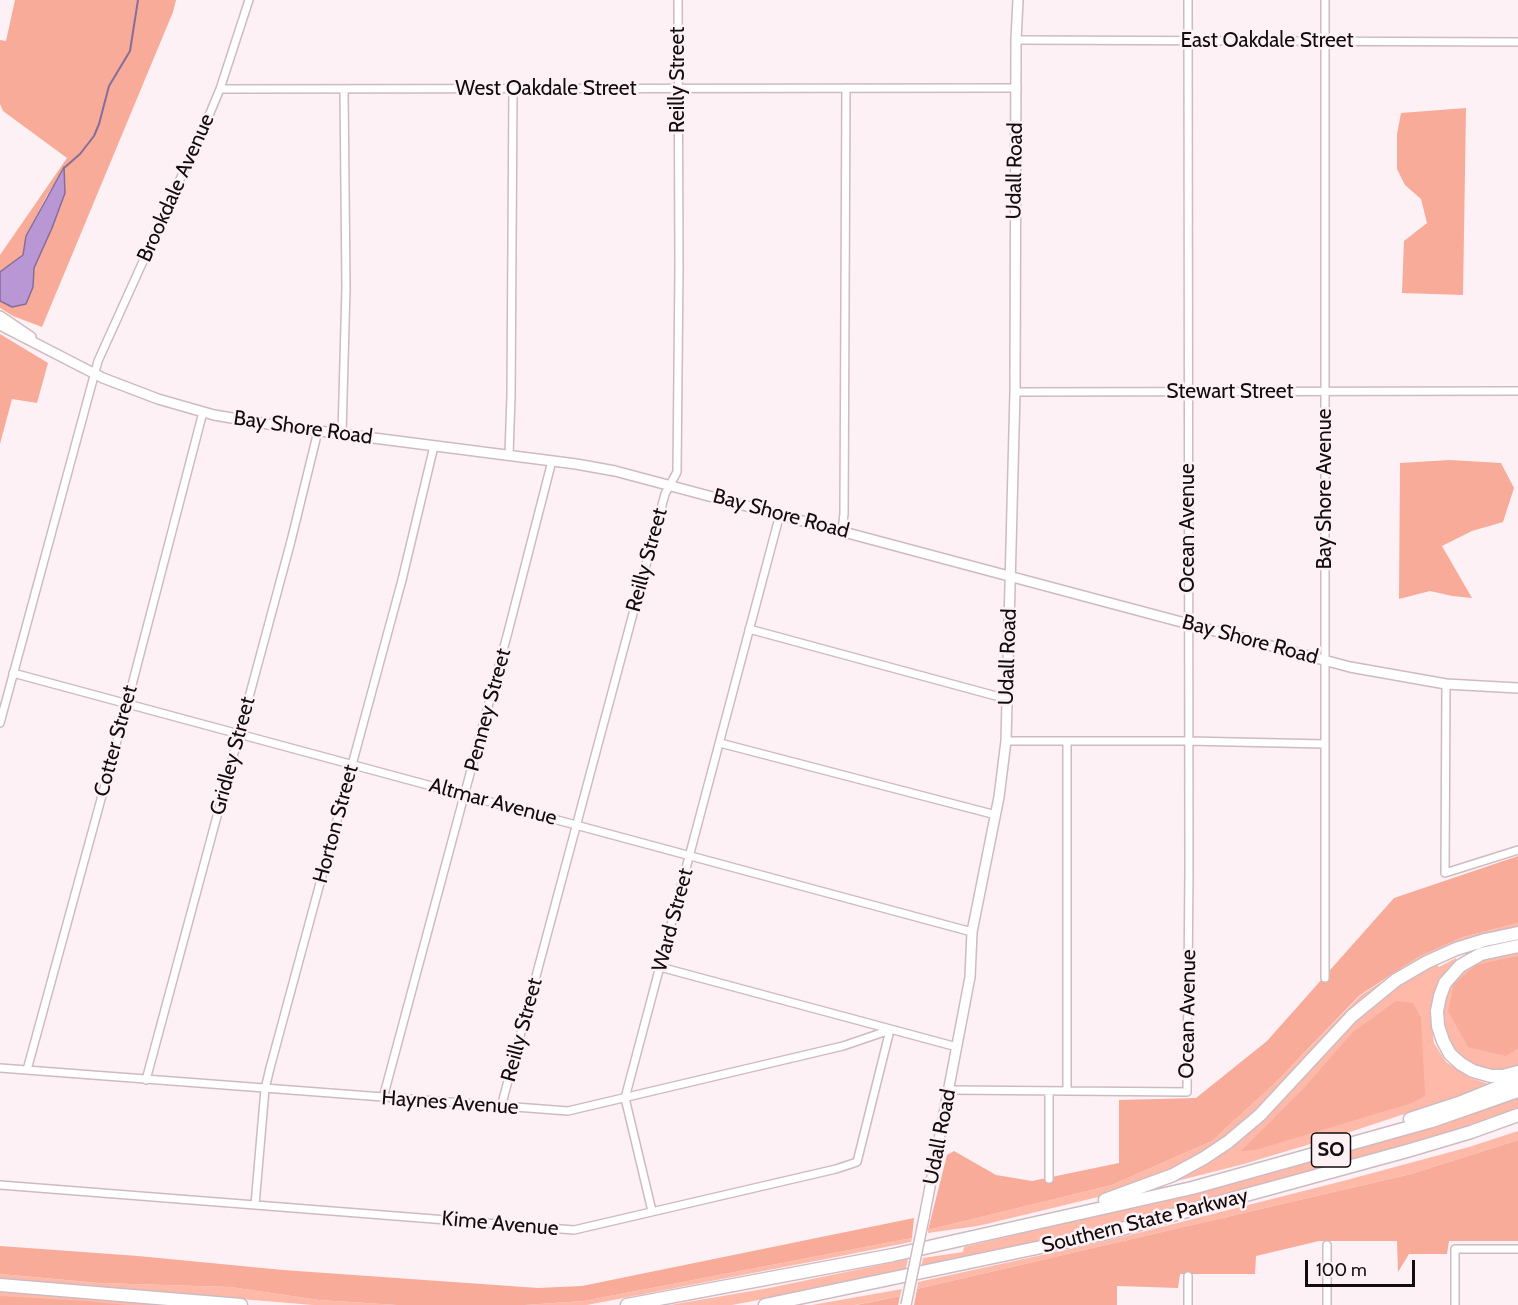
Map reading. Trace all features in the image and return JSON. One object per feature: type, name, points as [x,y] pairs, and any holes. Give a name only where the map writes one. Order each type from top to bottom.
[{"type":"highway","points":[[1063,1218],[1163,1179],[1195,1164],[1221,1148],[1260,1115],[1352,1016],[1376,994],[1406,974],[1456,949],[1518,933]]},
{"type":"highway","points":[[1518,946],[1481,954],[1460,966],[1449,977],[1442,990],[1437,1019],[1446,1048],[1461,1064],[1473,1071],[1491,1076],[1518,1072]]},
{"type":"highway","name":"Southern State Parkway","points":[[1141,1198],[1443,1109],[1518,1079]]},
{"type":"highway","name":"Southern State Parkway","points":[[627,1305],[840,1266],[1192,1188],[1451,1115],[1518,1091]]},
{"type":"highway","name":"Southern State Parkway","points":[[765,1305],[1103,1234],[1432,1144],[1518,1114]]},
{"type":"highway","points":[[1432,1144],[1484,1135],[1518,1123]]},
{"type":"highway","points":[[0,1285],[241,1305]]},
{"type":"main road","name":"Udall Road","points":[[906,1305],[950,1089],[970,977],[972,932],[996,815],[1006,741],[1015,392],[1014,264],[1018,0]]},
{"type":"main road","name":"Bay Shore Road","points":[[0,316],[45,348]]},
{"type":"main road","name":"Bay Shore Road","points":[[0,325],[94,373],[147,395],[203,412],[241,420],[609,470],[1376,673],[1446,684],[1518,688]]},
{"type":"street","name":"Brookdale Avenue","points":[[0,723],[99,356],[220,89],[249,0]]},
{"type":"street","name":"Reilly Street","points":[[501,1107],[665,494],[677,469],[678,0]]},
{"type":"street","name":"Ocean Avenue","points":[[1067,1091],[1187,1092],[1188,0]]},
{"type":"street","name":"Bay Shore Avenue","points":[[1325,0],[1325,978]]},
{"type":"street","name":"East Oakdale Street","points":[[1016,40],[1518,42]]},
{"type":"street","points":[[842,531],[846,88]]},
{"type":"street","name":"West Oakdale Street","points":[[220,89],[1017,88]]},
{"type":"street","points":[[342,434],[346,288],[344,89]]},
{"type":"street","points":[[509,455],[513,89]]},
{"type":"street","name":"Stewart Street","points":[[1015,392],[1518,391]]},
{"type":"street","name":"Cotter Street","points":[[27,1070],[127,704],[203,412]]},
{"type":"street","name":"Gridley Street","points":[[146,1080],[291,541],[318,431]]},
{"type":"street","name":"Horton Street","points":[[255,1205],[265,1089],[402,580],[434,446]]},
{"type":"street","name":"Penney Street","points":[[383,1098],[552,461]]},
{"type":"street","name":"Ward Street","points":[[652,1211],[625,1098],[780,514]]},
{"type":"street","points":[[749,629],[996,696],[1007,697]]},
{"type":"street","name":"Altmar Avenue","points":[[13,673],[972,932]]},
{"type":"street","points":[[1446,684],[1445,873],[1518,850]]},
{"type":"street","points":[[1006,741],[1325,744]]},
{"type":"street","points":[[950,1089],[1067,1091],[1067,742]]},
{"type":"street","points":[[720,743],[996,815]]},
{"type":"street","points":[[660,967],[957,1047]]},
{"type":"street","name":"Haynes Avenue","points":[[0,1068],[568,1112],[843,1046],[890,1030]]},
{"type":"street","name":"Kime Avenue","points":[[0,1185],[574,1230],[836,1169],[857,1162],[890,1030]]},
{"type":"street","points":[[1049,1091],[1049,1179]]},
{"type":"street","points":[[1327,1245],[1327,1305]]},
{"type":"street","points":[[1455,1305],[1455,1249],[1518,1249]]},
{"type":"street","points":[[1188,1276],[1188,1305]]},
{"type":"shaded area","points":[[15,0],[176,0],[42,327],[13,316],[0,308],[0,301],[12,307],[33,287],[34,268],[65,193],[64,168],[26,236],[23,255],[0,272],[0,255],[67,158],[3,111],[0,104],[0,40],[6,41]]},
{"type":"shaded area","points":[[1466,108],[1463,295],[1402,293],[1404,241],[1427,223],[1421,199],[1405,185],[1397,169],[1397,134],[1401,113]]},
{"type":"shaded area","points":[[64,167],[65,193],[34,268],[33,287],[26,304],[12,307],[0,301],[0,272],[23,255],[26,236]]},
{"type":"shaded area","points":[[0,334],[48,363],[37,403],[12,399],[0,444]]},
{"type":"shaded area","points":[[1450,460],[1501,463],[1514,488],[1503,522],[1472,531],[1442,546],[1472,598],[1430,591],[1399,599],[1400,463]]},
{"type":"shaded area","points":[[1518,856],[1518,923],[1463,937],[1420,956],[1360,995],[1275,1083],[1212,1141],[1112,1185],[928,1230],[947,1155],[954,1151],[996,1175],[1032,1181],[1119,1163],[1119,1100],[1196,1098],[1267,1041],[1394,898]]},
{"type":"shaded area","points":[[1518,923],[1518,931],[1508,932],[1379,988],[1232,1138],[1177,1172],[1123,1191],[978,1226],[928,1233],[928,1230],[1112,1185],[1212,1141],[1275,1083],[1360,996],[1420,956],[1463,937]]},
{"type":"shaded area","points":[[1518,951],[1518,1070],[1498,1074],[1469,1067],[1448,1047],[1441,1021],[1444,993],[1462,970],[1489,956]]},
{"type":"shaded area","points":[[1518,956],[1518,1048],[1506,1056],[1468,1047],[1448,1011],[1454,984],[1476,965]]},
{"type":"shaded area","points":[[1456,958],[1456,962],[1435,989],[1431,1018],[1434,1043],[1446,1062],[1470,1078],[1486,1083],[1486,1087],[1350,1132],[1244,1164],[1177,1181],[1215,1159],[1243,1139],[1361,1015],[1404,983],[1436,964],[1439,967]]},
{"type":"shaded area","points":[[1396,1001],[1413,1003],[1421,1018],[1425,1096],[1412,1103],[1255,1150],[1241,1151],[1303,1089],[1353,1032]]},
{"type":"shaded area","points":[[1518,1097],[1518,1109],[1437,1137],[1218,1199],[921,1269],[923,1258],[963,1252],[964,1247],[1215,1188],[1434,1127]]},
{"type":"shaded area","points":[[1518,1131],[1518,1140],[1411,1174],[917,1289],[918,1282],[1106,1241],[1343,1181],[1469,1147]]},
{"type":"shaded area","points":[[1518,1140],[1518,1241],[1449,1241],[1447,1254],[1409,1254],[1398,1272],[1397,1241],[1319,1241],[1256,1256],[1255,1274],[1180,1274],[1178,1288],[1117,1286],[1117,1305],[914,1305],[917,1289],[1411,1174]]},
{"type":"shaded area","points":[[914,1218],[912,1238],[584,1301],[525,1305],[397,1305],[319,1300],[230,1287],[99,1283],[0,1274],[0,1246],[283,1270],[538,1288],[582,1286]]},
{"type":"shaded area","points":[[912,1238],[911,1242],[587,1305],[525,1305],[584,1301]]},
{"type":"shaded area","points":[[908,1259],[905,1272],[732,1305],[670,1305],[769,1288]]},
{"type":"shaded area","points":[[0,1274],[99,1283],[230,1287],[319,1300],[397,1305],[313,1305],[0,1279]]},
{"type":"shaded area","points":[[902,1289],[900,1296],[855,1305],[812,1305]]},
{"type":"shaded area","points":[[0,1292],[44,1295],[161,1305],[0,1305]]},
{"type":"shaded area","points":[[0,1296],[85,1301],[127,1305],[0,1305]]},
{"type":"shaded area","points":[[900,1296],[898,1305],[856,1305]]},
{"type":"waterway","points":[[64,168],[80,154],[94,136],[109,86],[130,51],[138,0]]}]
